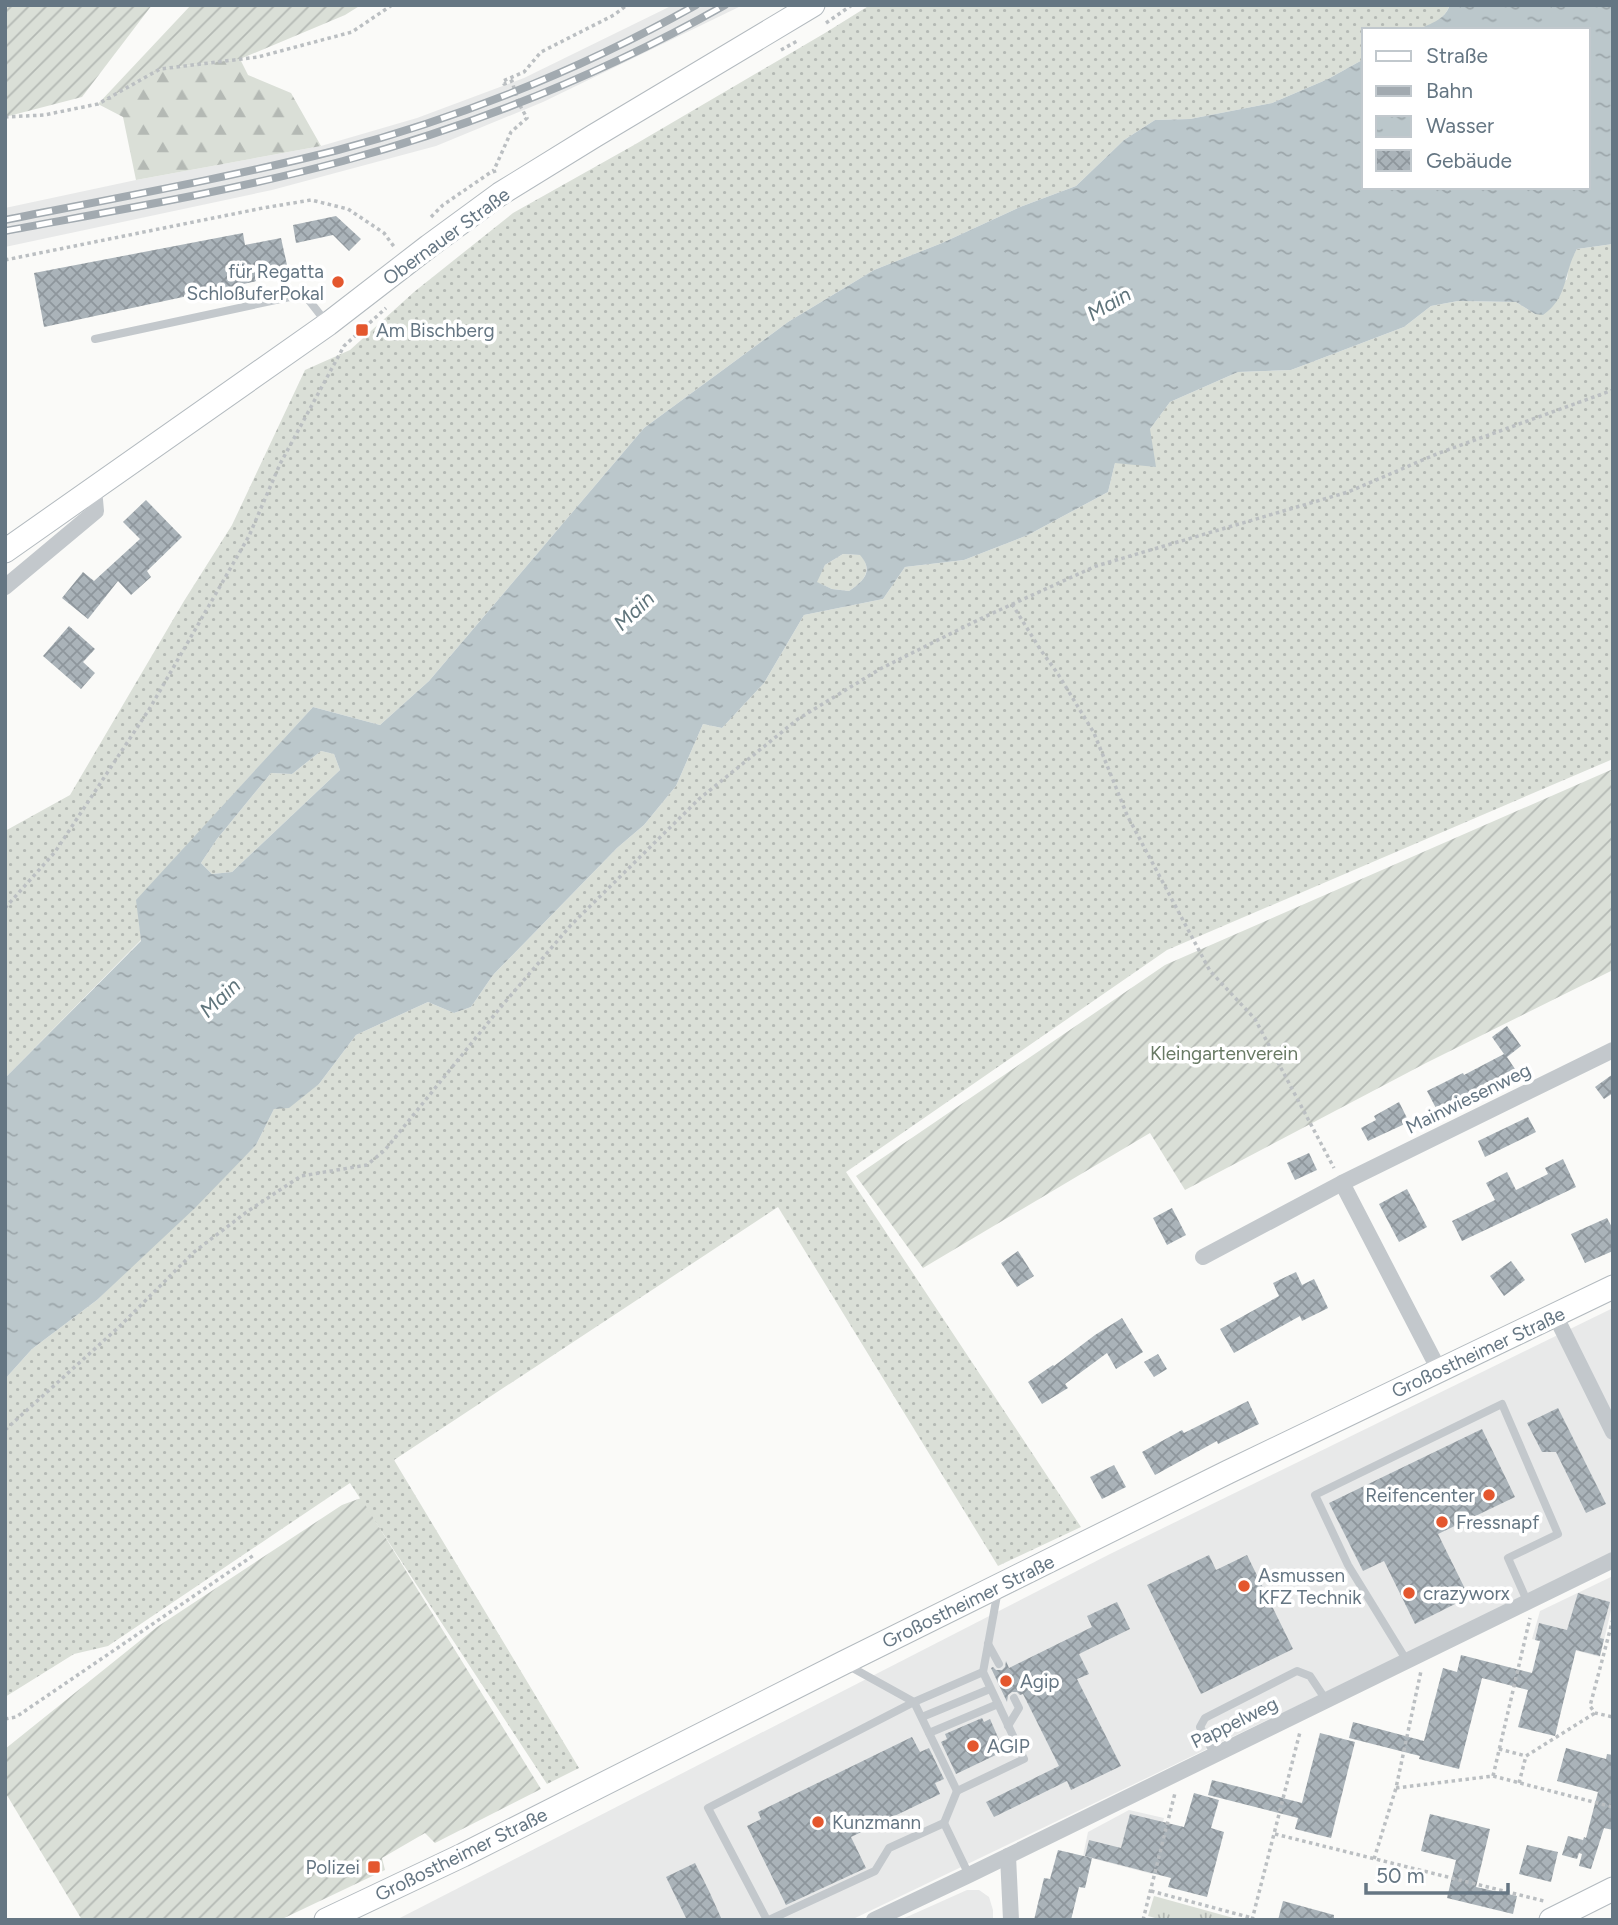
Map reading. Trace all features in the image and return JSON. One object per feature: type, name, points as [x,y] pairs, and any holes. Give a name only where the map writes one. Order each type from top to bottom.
[{"type":"main road","name":"Obernauer Straße","points":[[5,551],[328,324],[500,194],[813,5]]},
{"type":"main road","name":"Großostheimer Straße","points":[[334,1918],[1228,1472],[1613,1287]]},
{"type":"main road","points":[[1550,1911],[1587,1912],[1613,1889]]},
{"type":"street","points":[[5,587],[96,511],[94,489]]},
{"type":"street","name":"Mainwiesenweg","points":[[1203,1257],[1342,1182],[1613,1050]]},
{"type":"street","points":[[1342,1182],[1439,1370]]},
{"type":"street","points":[[1555,1315],[1613,1432]]},
{"type":"street","name":"Pappelweg","points":[[874,1920],[1613,1560]]},
{"type":"street","points":[[1008,1856],[1011,1920]]},
{"type":"lane","points":[[95,339],[304,294],[328,324]]},
{"type":"lane","points":[[1407,1661],[1348,1565],[1315,1495],[1502,1404],[1559,1534],[1508,1558],[1531,1600]]},
{"type":"lane","points":[[983,1672],[914,1702],[708,1808],[768,1920],[875,1871],[889,1848],[944,1824],[957,1791],[1024,1759],[983,1672],[998,1587]]},
{"type":"lane","points":[[988,1644],[999,1664]]},
{"type":"lane","points":[[843,1662],[914,1702],[957,1791]]},
{"type":"lane","points":[[1215,1755],[1200,1727],[1205,1718],[1297,1671],[1310,1676],[1326,1700]]},
{"type":"lane","points":[[922,1717],[990,1689]]},
{"type":"lane","points":[[1008,1726],[1019,1708],[1014,1698]]},
{"type":"lane","points":[[929,1733],[998,1704]]},
{"type":"lane","points":[[944,1824],[969,1875]]},
{"type":"path","points":[[5,117],[44,115],[97,104],[160,69],[258,57],[352,32],[392,5]]},
{"type":"path","points":[[500,194],[494,170],[511,132],[527,118],[518,102],[512,81],[504,84],[503,81],[524,72],[541,52],[614,15],[627,5]]},
{"type":"path","points":[[5,260],[311,200],[348,209],[384,233],[408,263]]},
{"type":"path","points":[[5,908],[55,852],[150,708],[249,536],[280,464],[344,346]]},
{"type":"path","points":[[5,1430],[120,1326],[194,1252],[248,1211],[301,1176],[367,1165],[385,1150],[571,925],[699,799],[798,719],[880,669],[1096,566],[1348,492],[1439,453],[1613,390]]},
{"type":"path","points":[[1012,604],[1094,733],[1127,815],[1210,971],[1255,1019],[1342,1182]]},
{"type":"path","points":[[5,1719],[16,1717],[254,1555]]},
{"type":"path","points":[[1493,1776],[1531,1600]]},
{"type":"path","points":[[1613,1619],[1590,1706],[1595,1713],[1613,1717]]},
{"type":"path","points":[[1374,1859],[1396,1788],[1426,1651]]},
{"type":"path","points":[[1151,1891],[1252,1919],[1307,1710]]},
{"type":"path","points":[[1519,1783],[1526,1756],[1595,1713]]},
{"type":"path","points":[[1499,1749],[1526,1756]]},
{"type":"path","points":[[1143,1920],[1180,1772]]},
{"type":"path","points":[[1396,1788],[1493,1776],[1613,1807]]},
{"type":"path","points":[[1275,1834],[1374,1859],[1550,1911]]},
{"type":"shaded area","points":[[673,5],[743,5],[543,102],[436,146],[272,190],[5,247],[5,208],[136,180],[321,146],[417,118],[524,78]]},
{"type":"shaded area","points":[[1613,1308],[1613,1554],[851,1920],[396,1920],[1110,1554]]},
{"type":"shaded area","points":[[1613,1576],[1613,1602],[1600,1657],[1532,1639],[1540,1611]]},
{"type":"shaded area","points":[[1129,1810],[1164,1818],[1152,1874],[1083,1856],[1088,1832]]},
{"type":"shaded area","points":[[967,1890],[979,1890],[989,1897],[993,1920],[900,1920]]},
{"type":"green space","points":[[5,5],[152,5],[82,97],[5,117]]},
{"type":"green space","points":[[191,5],[361,5],[345,15],[240,59],[160,69],[98,104]]},
{"type":"green space","points":[[870,5],[1450,5],[1444,15],[1425,27],[1362,28],[1362,60],[1328,79],[1272,103],[1190,119],[1155,120],[1124,140],[1076,186],[1020,207],[942,243],[874,270],[788,322],[644,428],[429,681],[380,725],[313,707],[137,900],[141,940],[5,1078],[5,831],[70,795],[232,525],[305,370],[350,350],[414,292],[513,213]]},
{"type":"green space","points":[[240,59],[248,75],[291,93],[321,146],[136,180],[123,117],[98,104],[160,69]]},
{"type":"green space","points":[[1613,244],[1613,759],[1167,950],[846,1172],[1081,1527],[998,1566],[778,1207],[394,1460],[579,1768],[547,1784],[350,1483],[108,1646],[74,1654],[5,1697],[5,1379],[32,1349],[97,1300],[256,1145],[274,1109],[319,1084],[356,1035],[428,1002],[454,1013],[471,1007],[493,975],[617,848],[644,825],[676,786],[703,724],[722,728],[764,683],[804,615],[883,599],[905,567],[964,560],[1028,535],[1108,492],[1115,463],[1150,429],[1170,402],[1238,372],[1291,370],[1404,327],[1431,306],[1458,301],[1516,302],[1535,314],[1567,279],[1569,262],[1577,249]]},
{"type":"green space","points":[[843,554],[861,555],[865,561],[865,575],[859,583],[849,591],[832,589],[816,582],[825,565]]},
{"type":"green space","points":[[321,751],[334,754],[340,770],[232,872],[212,874],[201,863],[217,839],[271,773],[292,774]]},
{"type":"green space","name":"Kleingartenverein","points":[[1613,769],[1613,970],[1426,1063],[1185,1190],[1150,1133],[923,1268],[856,1176],[1165,965]]},
{"type":"green space","points":[[361,1498],[541,1789],[435,1843],[425,1833],[382,1858],[385,1870],[280,1920],[82,1920],[5,1792],[5,1749],[157,1627],[342,1505]]},
{"type":"green space","points":[[1154,1896],[1237,1920],[1162,1920],[1148,1916]]},
{"type":"water","name":"Main","points":[[1450,5],[1613,5],[1613,244],[1577,249],[1561,293],[1551,308],[1543,315],[1535,314],[1516,302],[1458,301],[1431,306],[1404,327],[1291,370],[1238,372],[1170,402],[1150,429],[1156,467],[1115,463],[1108,492],[1028,535],[964,560],[905,567],[883,599],[804,615],[764,683],[722,728],[703,724],[676,786],[644,825],[617,848],[493,975],[471,1007],[454,1013],[428,1002],[356,1035],[319,1084],[289,1108],[274,1109],[256,1145],[195,1208],[97,1300],[32,1349],[5,1379],[5,1078],[141,941],[136,900],[313,707],[380,725],[429,681],[644,428],[788,322],[874,270],[942,243],[1020,207],[1076,186],[1124,140],[1155,120],[1190,119],[1272,103],[1328,79],[1362,60],[1362,189],[1590,189],[1590,28],[1422,28],[1444,15]],"holes":[[[843,554],[860,555],[867,571],[863,579],[849,591],[832,589],[817,582],[825,565]],[[321,751],[334,754],[340,770],[232,872],[212,874],[201,863],[217,839],[271,773],[292,774]]]},
{"type":"building","points":[[336,216],[361,239],[349,251],[333,235],[296,243],[293,225]]},
{"type":"building","points":[[243,233],[245,245],[281,238],[289,274],[44,327],[34,273]]},
{"type":"building","points":[[146,500],[182,537],[147,571],[151,577],[131,595],[118,581],[88,619],[62,598],[83,572],[94,581],[140,539],[123,522]]},
{"type":"building","points":[[69,626],[95,649],[83,662],[95,673],[81,689],[43,656]]},
{"type":"building","points":[[1507,1026],[1521,1046],[1507,1057],[1517,1072],[1504,1081],[1502,1079],[1438,1112],[1427,1091],[1504,1054],[1492,1037]]},
{"type":"building","points":[[1613,1074],[1613,1093],[1604,1099],[1595,1087]]},
{"type":"building","points":[[1399,1102],[1409,1122],[1368,1141],[1361,1128],[1376,1120],[1374,1116]]},
{"type":"building","points":[[1528,1117],[1536,1132],[1485,1157],[1478,1141]]},
{"type":"building","points":[[1309,1153],[1317,1170],[1295,1180],[1287,1163]]},
{"type":"building","points":[[1563,1159],[1576,1187],[1462,1241],[1452,1221],[1495,1200],[1486,1183],[1507,1172],[1516,1190],[1548,1174],[1545,1168]]},
{"type":"building","points":[[1407,1189],[1427,1227],[1399,1242],[1379,1204]]},
{"type":"building","points":[[1172,1208],[1186,1235],[1167,1245],[1153,1218]]},
{"type":"building","points":[[1607,1218],[1613,1229],[1613,1251],[1585,1263],[1571,1234]]},
{"type":"building","points":[[1018,1251],[1034,1276],[1017,1287],[1001,1263]]},
{"type":"building","points":[[1511,1261],[1525,1280],[1504,1296],[1490,1276]]},
{"type":"building","points":[[1296,1272],[1302,1285],[1314,1279],[1328,1308],[1302,1321],[1300,1316],[1234,1353],[1220,1329],[1279,1296],[1273,1283]]},
{"type":"building","points":[[1122,1318],[1143,1352],[1116,1369],[1107,1353],[1065,1384],[1068,1388],[1042,1404],[1028,1382]]},
{"type":"building","points":[[1158,1354],[1167,1369],[1154,1377],[1144,1362]]},
{"type":"building","points":[[1248,1401],[1259,1424],[1218,1444],[1217,1441],[1155,1475],[1142,1452],[1182,1430],[1184,1433]]},
{"type":"building","points":[[1558,1408],[1606,1504],[1586,1513],[1556,1452],[1542,1452],[1527,1423]]},
{"type":"building","points":[[1482,1429],[1515,1497],[1438,1534],[1469,1597],[1415,1624],[1384,1561],[1363,1571],[1329,1503]]},
{"type":"building","points":[[1114,1465],[1126,1487],[1102,1499],[1090,1477]]},
{"type":"building","points":[[1209,1555],[1216,1570],[1247,1555],[1293,1649],[1201,1694],[1147,1585]]},
{"type":"building","points":[[1578,1593],[1610,1602],[1600,1638],[1604,1639],[1600,1656],[1576,1650],[1555,1736],[1518,1727],[1528,1690],[1482,1678],[1459,1769],[1349,1738],[1353,1722],[1424,1741],[1443,1668],[1457,1672],[1461,1655],[1532,1673],[1540,1641],[1535,1640],[1539,1623],[1567,1630]]},
{"type":"building","points":[[1117,1602],[1130,1629],[1079,1654],[1089,1674],[1077,1679],[1121,1766],[1071,1790],[1067,1781],[994,1817],[986,1802],[1059,1766],[1023,1694],[1012,1692],[1008,1695],[1007,1702],[991,1668],[1002,1670],[1006,1661],[1009,1668],[1092,1627],[1087,1616]]},
{"type":"building","name":"AGIP","points":[[982,1718],[984,1722],[990,1719],[1004,1751],[956,1774],[941,1742],[947,1739],[945,1734]]},
{"type":"building","points":[[1320,1733],[1355,1742],[1331,1838],[1295,1829],[1298,1818],[1208,1795],[1212,1780],[1302,1803]]},
{"type":"building","name":"Kunzmann","points":[[912,1737],[920,1752],[929,1748],[944,1779],[935,1783],[940,1794],[851,1837],[866,1868],[786,1905],[747,1826],[761,1819],[758,1812]]},
{"type":"building","points":[[1566,1748],[1606,1759],[1607,1754],[1613,1755],[1613,1830],[1604,1828],[1591,1869],[1579,1866],[1582,1854],[1579,1853],[1577,1859],[1562,1855],[1568,1836],[1583,1840],[1580,1850],[1584,1837],[1586,1838],[1598,1792],[1557,1781]]},
{"type":"building","points":[[1194,1793],[1219,1800],[1211,1828],[1224,1832],[1207,1897],[1168,1887],[1171,1878],[1085,1856],[1089,1840],[1121,1848],[1130,1814],[1184,1827]]},
{"type":"building","points":[[1430,1814],[1490,1829],[1476,1887],[1517,1896],[1513,1914],[1447,1898],[1456,1860],[1421,1851]]},
{"type":"building","points":[[1527,1845],[1558,1852],[1551,1882],[1519,1874]]},
{"type":"building","points":[[1058,1850],[1092,1858],[1085,1888],[1079,1887],[1071,1920],[1034,1920],[1044,1878],[1050,1879]]},
{"type":"building","points":[[695,1863],[722,1920],[687,1920],[666,1877]]},
{"type":"building","points":[[1283,1901],[1334,1915],[1334,1920],[1278,1920]]},
{"type":"railway","points":[[5,220],[255,170],[384,137],[522,89],[610,50],[696,5]]},
{"type":"railway","points":[[5,231],[259,182],[392,147],[490,114],[586,75],[725,5]]},
{"type":"place","name":"für Regatta SchloßuferPokal","points":[[338,282]]},
{"type":"place","name":"Am Bischberg","points":[[362,330]]},
{"type":"place","name":"Reifencenter","points":[[1489,1495]]},
{"type":"place","name":"Fressnapf","points":[[1442,1522]]},
{"type":"place","name":"Asmussen KFZ Technik","points":[[1244,1586]]},
{"type":"place","name":"crazyworx","points":[[1409,1593]]},
{"type":"place","name":"Agip","points":[[1006,1681]]},
{"type":"place","name":"AGIP","points":[[973,1746]]},
{"type":"place","name":"Kunzmann","points":[[818,1822]]},
{"type":"place","name":"Polizei","points":[[374,1867]]}]
